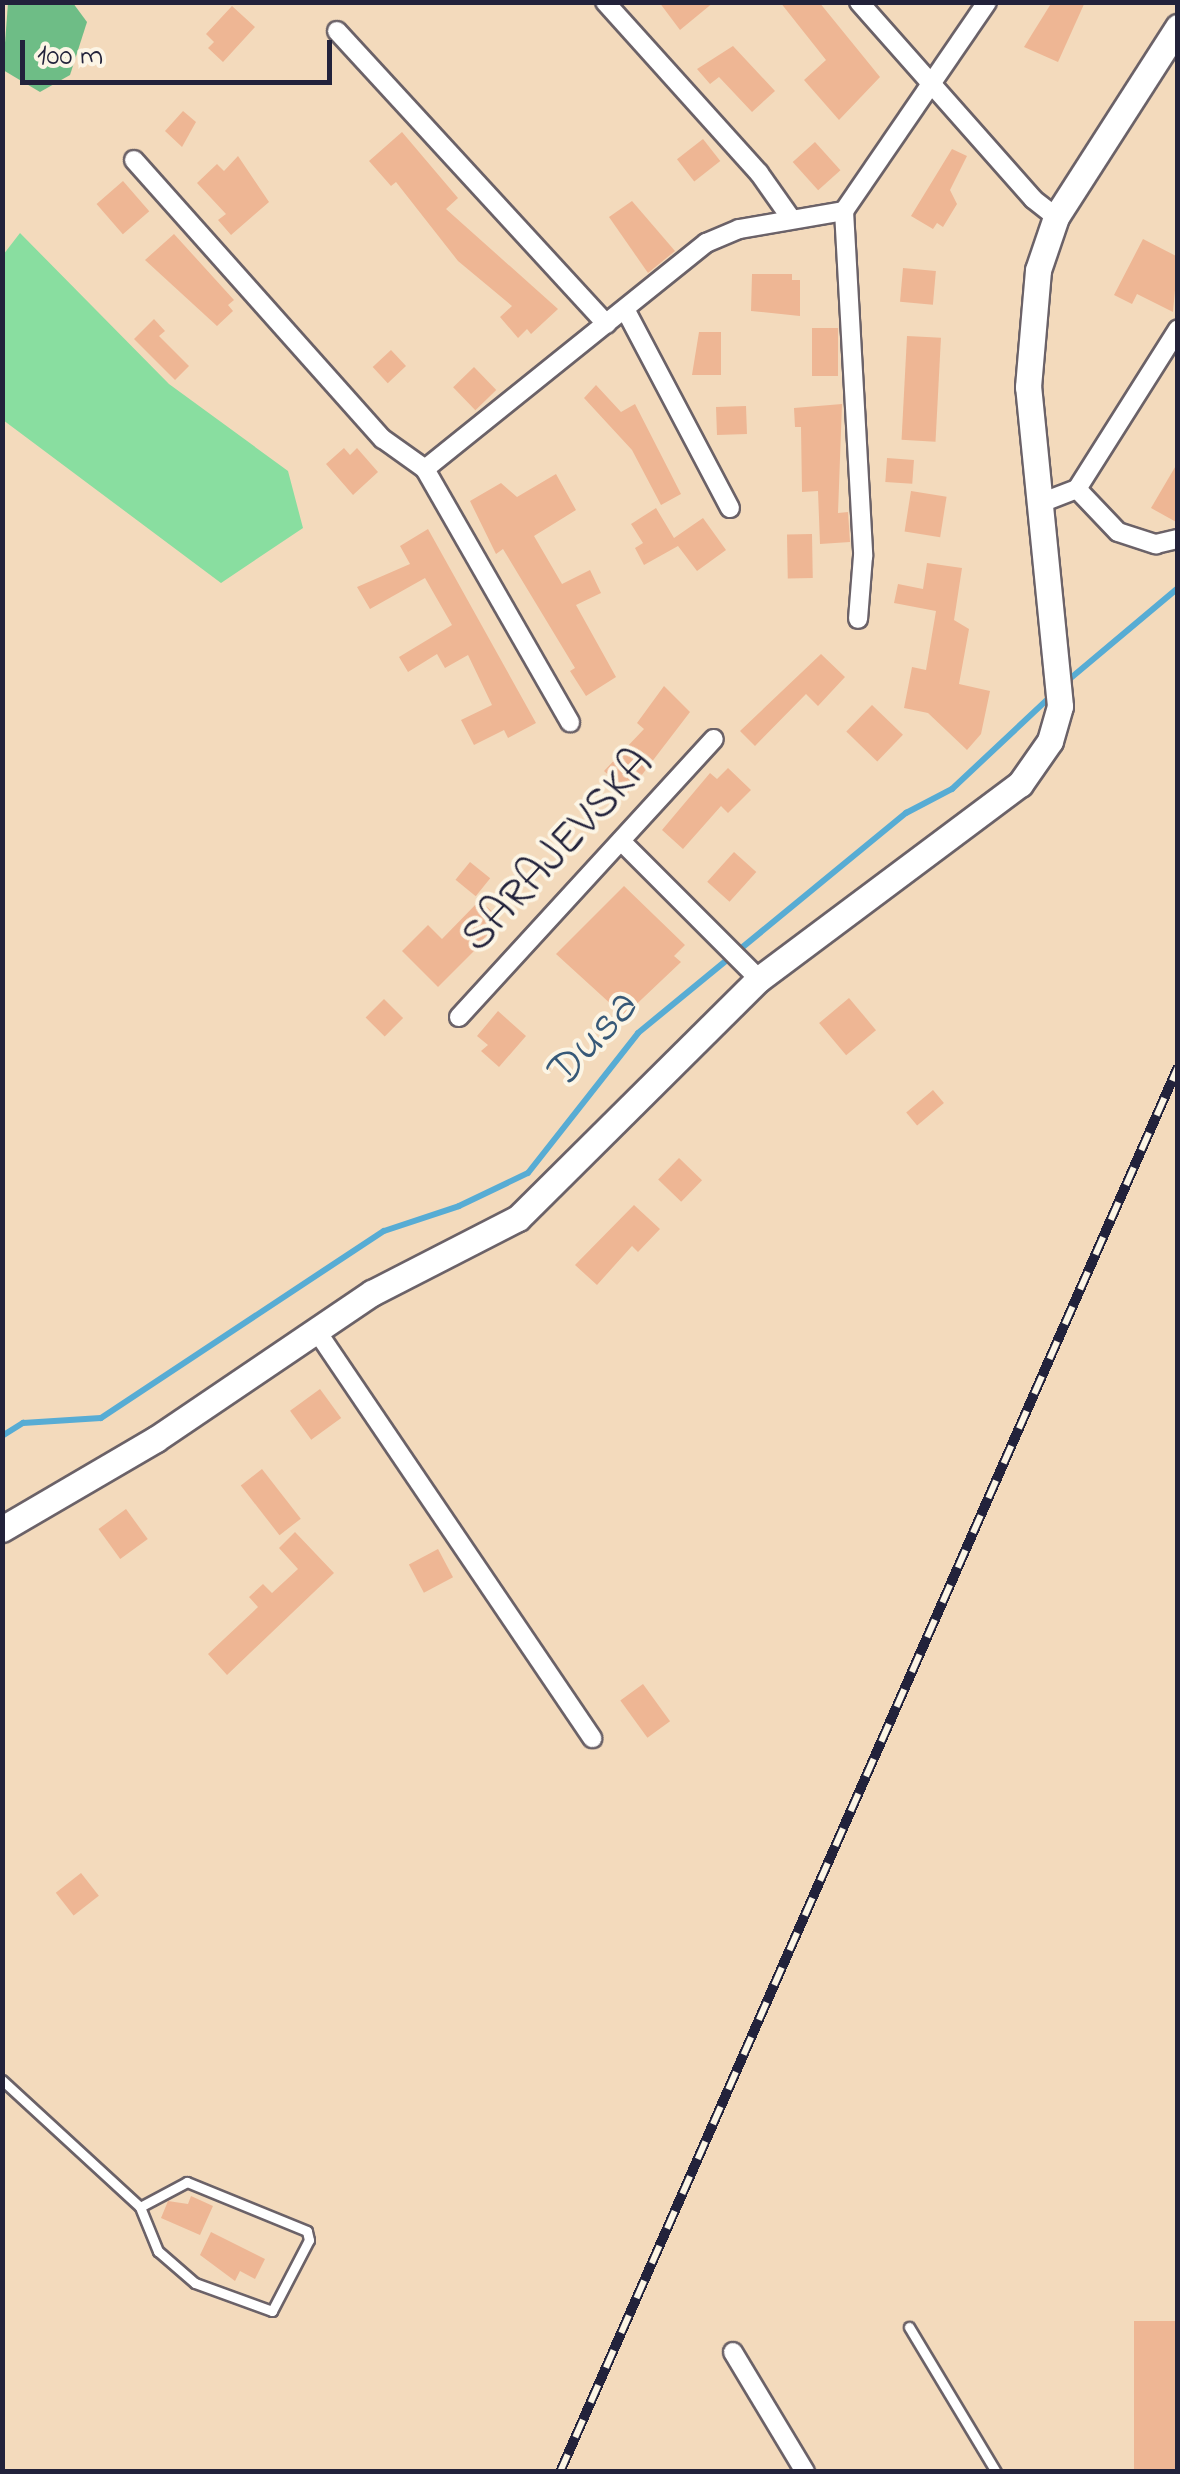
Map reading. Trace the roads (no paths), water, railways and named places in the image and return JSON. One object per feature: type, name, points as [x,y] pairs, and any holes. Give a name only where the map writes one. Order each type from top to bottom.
[{"type":"main road","points":[[2,1529],[156,1439],[316,1330],[518,1218],[752,972],[1020,784],[1050,740],[1060,706],[1059,658],[1038,504],[1028,325],[1056,217],[1178,28]]},
{"type":"street","points":[[605,2],[759,173],[790,217]]},
{"type":"street","points":[[859,2],[1056,217]]},
{"type":"street","points":[[858,620],[863,556],[844,211],[987,2]]},
{"type":"street","points":[[337,31],[606,324]]},
{"type":"street","points":[[134,160],[383,439],[425,469],[570,722]]},
{"type":"street","points":[[425,469],[706,243],[790,217],[844,211]]},
{"type":"street","points":[[625,309],[730,508]]},
{"type":"street","points":[[1038,504],[1077,489],[1178,330]]},
{"type":"street","points":[[1077,489],[1118,532],[1156,544],[1178,539]]},
{"type":"street","name":"SARAJEVSKA","points":[[459,1016],[714,739]]},
{"type":"street","points":[[621,841],[752,972]]},
{"type":"street","points":[[316,1330],[592,1738]]},
{"type":"street","points":[[733,2352],[805,2472]]},
{"type":"lane","points":[[2,2080],[140,2207],[158,2251],[176,2273],[272,2311],[310,2240],[307,2231],[188,2182],[140,2207]]},
{"type":"lane","points":[[910,2327],[996,2472]]},
{"type":"waterway","points":[[1066,682],[1178,588]]},
{"type":"waterway","name":"Dusa","points":[[2,1436],[23,1423],[101,1418],[384,1231],[459,1206],[528,1173],[638,1033],[906,813],[952,789],[1053,694]]},
{"type":"railway","points":[[560,2472],[1178,1067]]}]
